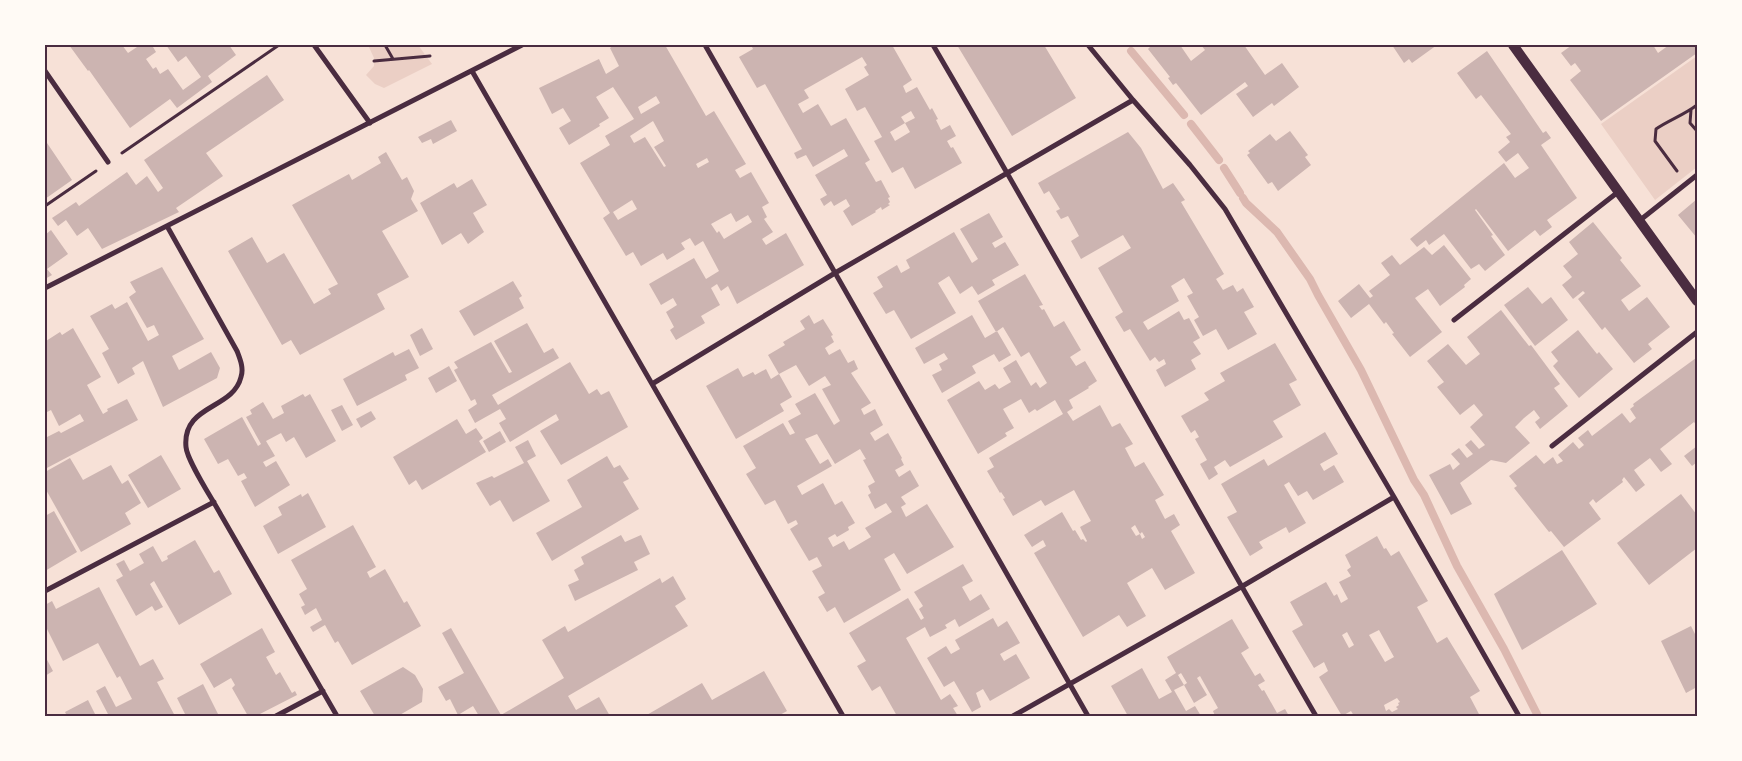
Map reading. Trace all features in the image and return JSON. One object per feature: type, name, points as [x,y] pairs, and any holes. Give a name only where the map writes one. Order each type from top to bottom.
[{"type":"main road","points":[[1513,45],[1697,301]]},
{"type":"street","points":[[314,45],[370,123]]},
{"type":"street","points":[[45,288],[522,45]]},
{"type":"street","points":[[705,45],[1088,716]]},
{"type":"street","points":[[933,45],[1316,716]]},
{"type":"street","points":[[1088,45],[1225,209],[1394,497],[1519,716]]},
{"type":"street","points":[[45,71],[108,162]]},
{"type":"street","points":[[472,71],[843,716]]},
{"type":"street","points":[[652,384],[835,273],[1133,100]]},
{"type":"street","points":[[1639,221],[1697,175]]},
{"type":"street","points":[[1454,320],[1618,192]]},
{"type":"street","points":[[168,226],[237,351],[242,367],[241,377],[236,387],[228,395],[198,415],[189,426],[186,448],[190,459],[214,502],[337,716]]},
{"type":"street","points":[[1552,446],[1697,332]]},
{"type":"street","points":[[1013,716],[1241,587],[1394,497]]},
{"type":"street","points":[[45,591],[214,502]]},
{"type":"street","points":[[276,716],[323,691]]},
{"type":"path","points":[[45,206],[279,45]]},
{"type":"path","points":[[385,45],[393,59]]},
{"type":"path","points":[[374,61],[430,56]]},
{"type":"path","points":[[1688,182],[1655,140],[1656,129],[1697,106]]},
{"type":"path","points":[[1691,110],[1690,123],[1697,131]]},
{"type":"shaded area","points":[[368,45],[418,45],[432,64],[384,88],[375,84],[366,75],[374,66],[374,58]]},
{"type":"shaded area","points":[[1697,56],[1697,167],[1655,200],[1601,124]]},
{"type":"building","points":[[69,45],[122,45],[128,53],[140,45],[156,45],[153,47],[156,52],[146,59],[153,69],[156,67],[160,74],[168,69],[183,90],[201,77],[186,56],[178,62],[166,45],[229,45],[236,55],[208,76],[212,82],[177,108],[170,99],[130,128]]},
{"type":"building","points":[[614,45],[665,45],[706,116],[714,111],[746,164],[735,170],[740,178],[751,172],[769,203],[762,207],[767,217],[764,219],[773,232],[762,239],[766,245],[786,233],[804,265],[737,304],[728,286],[721,291],[717,284],[711,288],[720,305],[701,316],[705,323],[676,340],[670,330],[674,327],[666,312],[677,305],[673,298],[661,305],[649,284],[694,258],[706,279],[719,271],[703,241],[695,246],[690,238],[681,243],[685,249],[667,260],[663,253],[641,266],[633,252],[626,256],[603,218],[610,213],[580,163],[610,145],[605,136],[634,119],[613,87],[596,97],[609,118],[599,124],[600,126],[569,145],[559,128],[571,121],[563,108],[552,114],[539,88],[599,59],[606,74],[619,66],[610,48]],"holes":[[[656,96],[660,103],[641,114],[638,107]],[[653,121],[664,141],[654,147],[666,166],[664,167],[645,137],[634,143],[630,136]],[[707,158],[709,162],[698,168],[696,164]],[[632,200],[637,209],[618,220],[613,212]],[[731,213],[736,222],[748,215],[752,222],[724,239],[719,231],[717,233],[711,224]]]},
{"type":"building","points":[[751,45],[892,45],[912,80],[903,86],[906,93],[917,87],[930,110],[932,108],[941,130],[950,125],[956,136],[947,141],[951,148],[953,147],[962,163],[915,189],[903,167],[892,173],[874,141],[882,137],[865,107],[857,111],[845,89],[869,75],[864,67],[867,65],[862,57],[804,90],[809,98],[798,104],[803,113],[818,104],[831,126],[846,118],[870,160],[865,163],[876,182],[881,180],[890,197],[888,198],[890,202],[888,204],[890,205],[882,210],[881,207],[852,226],[843,211],[850,206],[846,199],[834,206],[831,201],[824,206],[820,199],[827,195],[815,175],[848,156],[844,149],[813,167],[806,155],[797,159],[794,153],[802,149],[765,84],[757,88],[739,57],[753,49]],"holes":[[[911,111],[915,118],[905,123],[901,117]],[[905,123],[910,132],[895,141],[890,132]]]},
{"type":"building","points":[[957,45],[1044,45],[1076,98],[1012,136]]},
{"type":"building","points":[[1149,45],[1180,45],[1191,61],[1205,50],[1201,45],[1244,45],[1265,75],[1282,63],[1299,87],[1274,106],[1272,103],[1253,117],[1236,94],[1248,86],[1245,82],[1201,115],[1176,83],[1173,85],[1168,78],[1170,77],[1148,49]]},
{"type":"building","points":[[1392,45],[1437,45],[1412,63],[1409,59],[1404,63]]},
{"type":"building","points":[[1572,45],[1653,45],[1658,53],[1669,45],[1697,45],[1697,53],[1601,121],[1570,80],[1581,71],[1575,63],[1571,66],[1561,53]]},
{"type":"building","points":[[1487,51],[1543,133],[1546,131],[1551,138],[1541,145],[1577,198],[1547,220],[1552,227],[1540,236],[1535,230],[1508,251],[1476,209],[1493,235],[1491,236],[1505,255],[1485,271],[1479,264],[1471,269],[1444,234],[1429,245],[1426,240],[1417,247],[1410,239],[1504,163],[1515,178],[1529,168],[1518,153],[1506,162],[1498,152],[1510,142],[1506,137],[1511,134],[1481,95],[1476,99],[1457,73]]},
{"type":"building","points":[[267,75],[284,100],[206,153],[223,176],[176,208],[179,212],[102,249],[88,228],[77,236],[66,220],[58,226],[52,218],[76,202],[79,206],[127,172],[136,185],[147,176],[158,192],[163,188],[144,160]]},
{"type":"building","points":[[451,120],[457,131],[433,144],[431,139],[422,143],[418,137]]},
{"type":"building","points":[[1290,131],[1308,155],[1305,157],[1311,165],[1278,191],[1272,182],[1268,184],[1247,155],[1250,153],[1248,151],[1270,134],[1276,141]]},
{"type":"building","points":[[1128,132],[1141,148],[1163,189],[1173,183],[1185,200],[1181,202],[1224,274],[1216,279],[1223,290],[1233,285],[1237,292],[1243,288],[1254,307],[1244,312],[1257,334],[1228,350],[1216,329],[1203,336],[1194,320],[1199,317],[1187,296],[1193,293],[1184,278],[1171,286],[1179,301],[1143,322],[1148,330],[1179,311],[1184,320],[1189,318],[1200,338],[1193,342],[1201,354],[1191,360],[1196,369],[1165,387],[1156,370],[1166,364],[1164,359],[1159,362],[1155,357],[1150,361],[1130,329],[1124,332],[1115,317],[1123,312],[1098,268],[1131,248],[1123,235],[1081,259],[1071,241],[1079,236],[1068,216],[1061,219],[1056,211],[1060,209],[1049,191],[1044,194],[1038,183]]},
{"type":"building","points":[[45,140],[72,180],[45,199]]},
{"type":"building","points":[[386,152],[402,180],[407,177],[414,191],[411,199],[418,211],[382,231],[409,277],[377,294],[385,309],[300,355],[291,340],[282,345],[228,251],[252,237],[267,263],[284,253],[314,304],[331,294],[328,289],[338,284],[292,205],[349,174],[352,180],[381,163],[378,157]]},
{"type":"building","points":[[472,179],[487,205],[473,213],[484,232],[468,244],[461,233],[442,245],[420,203],[454,183],[457,188]]},
{"type":"building","points":[[1697,199],[1697,238],[1678,215]]},
{"type":"building","points":[[989,213],[1003,237],[992,243],[995,248],[1005,242],[1019,265],[992,280],[995,285],[978,295],[972,286],[960,294],[949,276],[938,283],[956,313],[911,339],[894,310],[886,314],[873,293],[883,287],[877,277],[897,265],[901,273],[910,268],[906,260],[954,232],[972,263],[978,259],[960,229]]},
{"type":"building","points":[[1593,222],[1622,258],[1620,260],[1641,286],[1621,300],[1629,311],[1647,297],[1670,327],[1648,344],[1652,349],[1634,363],[1605,327],[1602,330],[1578,299],[1585,293],[1583,291],[1573,299],[1562,285],[1572,277],[1563,266],[1578,254],[1569,242]]},
{"type":"building","points":[[51,230],[68,254],[47,269],[52,275],[45,279],[45,235]]},
{"type":"building","points":[[1444,245],[1471,279],[1464,285],[1465,287],[1440,306],[1428,289],[1415,298],[1442,332],[1410,357],[1392,334],[1394,333],[1386,322],[1384,324],[1369,304],[1351,318],[1338,301],[1359,284],[1370,298],[1373,296],[1369,291],[1390,275],[1381,263],[1392,255],[1400,265],[1424,247],[1432,255]]},
{"type":"building","points":[[162,267],[204,339],[172,356],[179,370],[211,352],[220,368],[217,378],[163,407],[143,361],[132,368],[135,374],[118,384],[102,353],[109,349],[90,316],[112,304],[115,309],[127,302],[148,341],[159,335],[154,325],[147,328],[129,297],[136,292],[130,282]]},
{"type":"building","points":[[1025,274],[1043,305],[1039,306],[1042,310],[1044,309],[1054,327],[1064,321],[1081,350],[1070,357],[1076,366],[1085,361],[1097,381],[1069,400],[1073,408],[1067,412],[1073,421],[1100,405],[1112,427],[1120,423],[1133,444],[1125,448],[1135,467],[1144,462],[1164,495],[1155,500],[1165,519],[1174,514],[1180,525],[1171,531],[1195,573],[1165,590],[1152,568],[1127,583],[1146,616],[1127,627],[1119,615],[1083,637],[1034,553],[1046,546],[1043,540],[1032,547],[1024,535],[1062,512],[1073,531],[1075,530],[1081,540],[1083,539],[1086,542],[1080,527],[1091,521],[1074,490],[1045,506],[1041,500],[1013,516],[1003,499],[1005,498],[987,471],[994,467],[989,458],[1063,414],[1055,400],[1037,411],[1035,409],[1029,413],[1021,399],[1003,409],[1014,428],[1005,433],[1007,436],[978,454],[947,400],[979,381],[985,390],[995,384],[999,389],[1011,382],[1003,368],[1016,360],[1031,386],[1036,382],[1040,388],[1047,383],[1029,352],[1021,357],[1003,327],[996,332],[978,301]],"holes":[[[1135,525],[1140,534],[1136,536],[1131,528]],[[1142,532],[1145,537],[1142,539],[1140,534]]]},
{"type":"building","points":[[513,281],[522,296],[519,298],[524,308],[474,336],[459,311]]},
{"type":"building","points":[[1528,287],[1542,304],[1551,297],[1568,320],[1535,346],[1504,305]]},
{"type":"building","points":[[1501,310],[1529,346],[1531,345],[1560,384],[1554,388],[1568,406],[1540,429],[1535,422],[1540,418],[1534,410],[1524,418],[1515,427],[1530,443],[1506,463],[1491,460],[1460,483],[1472,504],[1451,515],[1429,475],[1450,464],[1453,470],[1460,464],[1451,454],[1459,448],[1467,458],[1473,454],[1465,445],[1471,440],[1479,449],[1485,445],[1470,427],[1483,415],[1474,404],[1460,415],[1437,387],[1444,382],[1427,361],[1448,344],[1466,365],[1480,354],[1467,337]]},
{"type":"building","points":[[809,315],[814,324],[823,319],[833,335],[831,336],[834,342],[825,348],[829,355],[840,349],[848,363],[854,360],[858,369],[851,373],[871,403],[861,409],[864,415],[875,409],[883,425],[870,433],[875,441],[888,433],[904,465],[895,470],[899,477],[910,470],[919,486],[901,497],[906,504],[901,507],[906,517],[927,504],[954,547],[907,574],[894,553],[884,559],[901,590],[844,623],[835,607],[827,612],[818,597],[825,593],[812,571],[822,566],[817,557],[809,561],[790,529],[798,524],[796,520],[788,524],[775,500],[765,505],[746,474],[756,468],[743,446],[783,423],[790,435],[795,433],[788,421],[801,414],[795,404],[815,393],[834,425],[840,421],[822,389],[831,385],[825,376],[809,386],[796,365],[779,374],[768,355],[785,345],[783,342],[805,329],[800,321]],"holes":[[[817,434],[835,464],[860,449],[866,459],[863,460],[875,482],[868,486],[871,493],[868,495],[875,509],[886,503],[892,512],[865,528],[871,537],[849,550],[844,541],[833,547],[828,538],[835,534],[837,537],[849,530],[848,527],[855,523],[842,501],[835,505],[823,483],[802,495],[797,486],[832,466],[828,459],[820,464],[805,439]]]},
{"type":"building","points":[[972,315],[985,338],[997,331],[1011,355],[999,362],[994,354],[972,366],[976,373],[942,393],[932,375],[942,370],[939,364],[948,359],[944,353],[924,364],[915,348]]},
{"type":"building","points":[[527,323],[544,353],[553,348],[559,358],[492,395],[498,405],[570,362],[589,394],[597,389],[601,395],[609,391],[628,427],[561,465],[540,431],[559,420],[556,414],[510,442],[499,423],[506,419],[500,409],[475,423],[468,410],[477,404],[475,399],[471,401],[454,370],[458,368],[454,362],[491,342],[509,373],[512,372],[494,341]]},
{"type":"building","points":[[73,328],[101,377],[87,385],[103,414],[108,411],[107,409],[127,399],[138,420],[45,469],[45,438],[59,431],[61,433],[84,421],[80,414],[59,426],[51,410],[45,413],[45,344],[47,343],[46,341],[60,332],[62,335]]},
{"type":"building","points":[[422,328],[433,349],[420,356],[410,335]]},
{"type":"building","points":[[1578,330],[1597,354],[1599,352],[1613,369],[1579,398],[1553,366],[1558,361],[1551,352]]},
{"type":"building","points":[[1275,343],[1297,380],[1289,384],[1301,405],[1273,421],[1283,437],[1230,467],[1225,460],[1214,467],[1218,474],[1209,480],[1200,464],[1207,460],[1195,439],[1199,437],[1195,430],[1191,433],[1181,416],[1209,400],[1204,393],[1225,381],[1220,373]]},
{"type":"building","points":[[409,349],[419,368],[405,375],[407,380],[357,406],[343,379],[393,352],[395,356]]},
{"type":"building","points":[[1696,358],[1697,426],[1694,422],[1660,449],[1672,464],[1661,472],[1650,458],[1634,470],[1645,485],[1636,492],[1624,477],[1623,482],[1596,503],[1593,499],[1589,503],[1601,519],[1564,547],[1551,531],[1549,532],[1514,488],[1517,486],[1509,476],[1536,455],[1544,464],[1553,457],[1557,464],[1563,461],[1558,455],[1573,442],[1579,449],[1584,445],[1578,438],[1588,430],[1592,436],[1622,413],[1630,423],[1636,418],[1630,409],[1634,406],[1633,404]]},
{"type":"building","points":[[449,366],[457,381],[436,393],[428,378]]},
{"type":"building","points":[[738,368],[743,377],[753,372],[755,375],[766,369],[771,379],[779,374],[792,397],[780,404],[784,411],[736,439],[706,386]]},
{"type":"building","points":[[303,394],[305,397],[310,394],[336,441],[306,458],[294,437],[286,442],[281,433],[266,441],[275,456],[263,462],[266,467],[276,461],[290,485],[255,507],[241,481],[247,478],[244,473],[238,476],[228,459],[218,464],[204,439],[242,417],[258,446],[261,444],[246,417],[252,414],[250,410],[263,402],[273,419],[284,413],[281,406]]},
{"type":"building","points":[[342,405],[353,425],[342,431],[331,410]]},
{"type":"building","points":[[371,411],[376,419],[361,428],[356,419]]},
{"type":"building","points":[[457,419],[466,434],[476,428],[483,438],[479,441],[486,452],[422,490],[416,480],[409,485],[393,457]]},
{"type":"building","points":[[500,431],[506,442],[489,452],[483,441]]},
{"type":"building","points":[[1325,432],[1338,454],[1320,464],[1324,471],[1334,465],[1344,482],[1313,500],[1307,491],[1298,496],[1289,482],[1284,485],[1306,523],[1289,533],[1286,527],[1259,542],[1263,548],[1250,556],[1227,517],[1237,512],[1221,484],[1264,459],[1268,466]]},
{"type":"building","points":[[528,440],[536,456],[527,461],[550,501],[513,522],[500,500],[490,506],[476,483],[492,476],[494,478],[524,463],[515,447]]},
{"type":"building","points":[[1697,446],[1697,462],[1692,466],[1684,456]]},
{"type":"building","points":[[161,455],[181,489],[148,508],[128,475]]},
{"type":"building","points":[[607,456],[614,468],[620,465],[629,479],[623,482],[639,509],[552,561],[536,533],[582,507],[567,480]]},
{"type":"building","points":[[70,458],[83,480],[111,465],[122,484],[128,480],[141,503],[125,513],[131,524],[81,552],[45,488],[45,472]]},
{"type":"building","points":[[308,493],[326,527],[278,554],[263,526],[282,515],[278,507],[301,494],[302,497]]},
{"type":"building","points":[[1681,494],[1697,515],[1697,548],[1649,585],[1617,543]]},
{"type":"building","points":[[54,511],[77,552],[45,571],[45,516]]},
{"type":"building","points":[[353,525],[376,567],[367,572],[370,578],[385,569],[404,603],[407,601],[421,626],[352,665],[338,641],[335,643],[325,625],[313,632],[310,627],[322,620],[316,608],[305,615],[301,607],[305,605],[299,594],[307,589],[291,560]]},
{"type":"building","points":[[621,535],[625,542],[641,535],[650,554],[634,562],[638,570],[575,601],[568,585],[579,580],[574,570],[584,564],[581,557]]},
{"type":"building","points":[[1377,536],[1384,549],[1386,548],[1391,556],[1399,551],[1428,601],[1417,607],[1437,643],[1447,637],[1480,691],[1470,697],[1480,716],[1354,716],[1351,711],[1342,716],[1319,677],[1328,671],[1324,662],[1314,668],[1292,631],[1303,625],[1290,602],[1326,582],[1334,596],[1337,594],[1341,603],[1348,599],[1339,582],[1351,576],[1347,570],[1351,567],[1345,555]],"holes":[[[1379,630],[1394,657],[1385,662],[1369,635]],[[1347,632],[1354,645],[1349,648],[1342,635]],[[1397,698],[1400,702],[1396,707],[1398,709],[1392,712],[1389,709],[1386,711],[1384,705]]]},
{"type":"building","points":[[195,540],[214,573],[219,570],[232,594],[179,625],[154,581],[150,584],[163,607],[155,611],[152,606],[136,616],[116,580],[123,576],[116,564],[124,560],[130,571],[144,563],[139,554],[153,546],[162,562],[168,559],[167,556]]},
{"type":"building","points":[[1562,550],[1597,604],[1522,650],[1494,594]]},
{"type":"building","points":[[963,564],[973,581],[962,587],[970,601],[981,594],[990,609],[959,627],[955,619],[945,625],[947,628],[930,637],[925,627],[906,638],[941,700],[950,694],[958,706],[953,708],[958,716],[897,716],[880,686],[872,691],[857,666],[866,661],[849,633],[908,598],[921,620],[924,618],[919,609],[923,606],[914,592]]},
{"type":"building","points":[[673,576],[686,599],[675,606],[688,626],[568,696],[576,710],[599,697],[610,716],[479,716],[473,706],[458,715],[450,699],[446,701],[438,687],[464,673],[442,633],[451,628],[501,715],[564,678],[542,640],[565,626],[568,632],[660,578],[662,583]]},
{"type":"building","points":[[99,587],[140,666],[153,659],[164,679],[157,682],[175,716],[109,716],[96,691],[105,686],[116,707],[132,699],[120,676],[117,678],[98,643],[63,661],[45,625],[45,605],[52,601],[56,609]]},
{"type":"building","points":[[993,618],[998,627],[1007,621],[1020,643],[1000,654],[1004,661],[1016,654],[1030,678],[990,701],[983,689],[976,693],[981,707],[972,712],[954,681],[944,687],[927,658],[946,646],[951,654],[960,649],[955,640]]},
{"type":"building","points":[[1232,619],[1249,648],[1241,653],[1255,676],[1260,673],[1265,681],[1258,685],[1262,691],[1264,690],[1277,713],[1285,709],[1289,716],[1224,716],[1223,714],[1215,716],[1213,711],[1218,708],[1200,676],[1197,678],[1207,695],[1194,703],[1184,685],[1174,690],[1186,711],[1195,706],[1201,716],[1128,716],[1111,686],[1142,668],[1159,699],[1172,692],[1165,680],[1176,673],[1167,657]],"holes":[[[1181,673],[1187,683],[1184,685],[1178,675]]]},
{"type":"building","points":[[1691,626],[1697,638],[1697,687],[1686,693],[1661,641]]},
{"type":"building","points":[[262,628],[275,652],[266,657],[276,675],[280,672],[292,693],[295,691],[297,695],[256,716],[248,716],[232,688],[235,685],[231,678],[214,688],[200,664]]},
{"type":"building","points":[[45,656],[53,671],[45,676]]},
{"type":"building","points":[[403,667],[415,675],[423,689],[422,702],[398,716],[375,716],[360,691]]},
{"type":"building","points":[[764,671],[787,711],[778,716],[645,716],[702,683],[712,700]]},
{"type":"building","points":[[203,684],[219,716],[186,716],[177,698]]},
{"type":"building","points":[[88,700],[96,716],[67,716],[65,712]]},
{"type":"waterway","points":[[1131,51],[1184,115]]},
{"type":"waterway","points":[[1191,124],[1219,160]]},
{"type":"waterway","points":[[1224,168],[1240,193]]},
{"type":"waterway","points":[[1243,198],[1277,232],[1310,279],[1361,370],[1414,480],[1424,495],[1457,566],[1504,649],[1538,716]]}]
